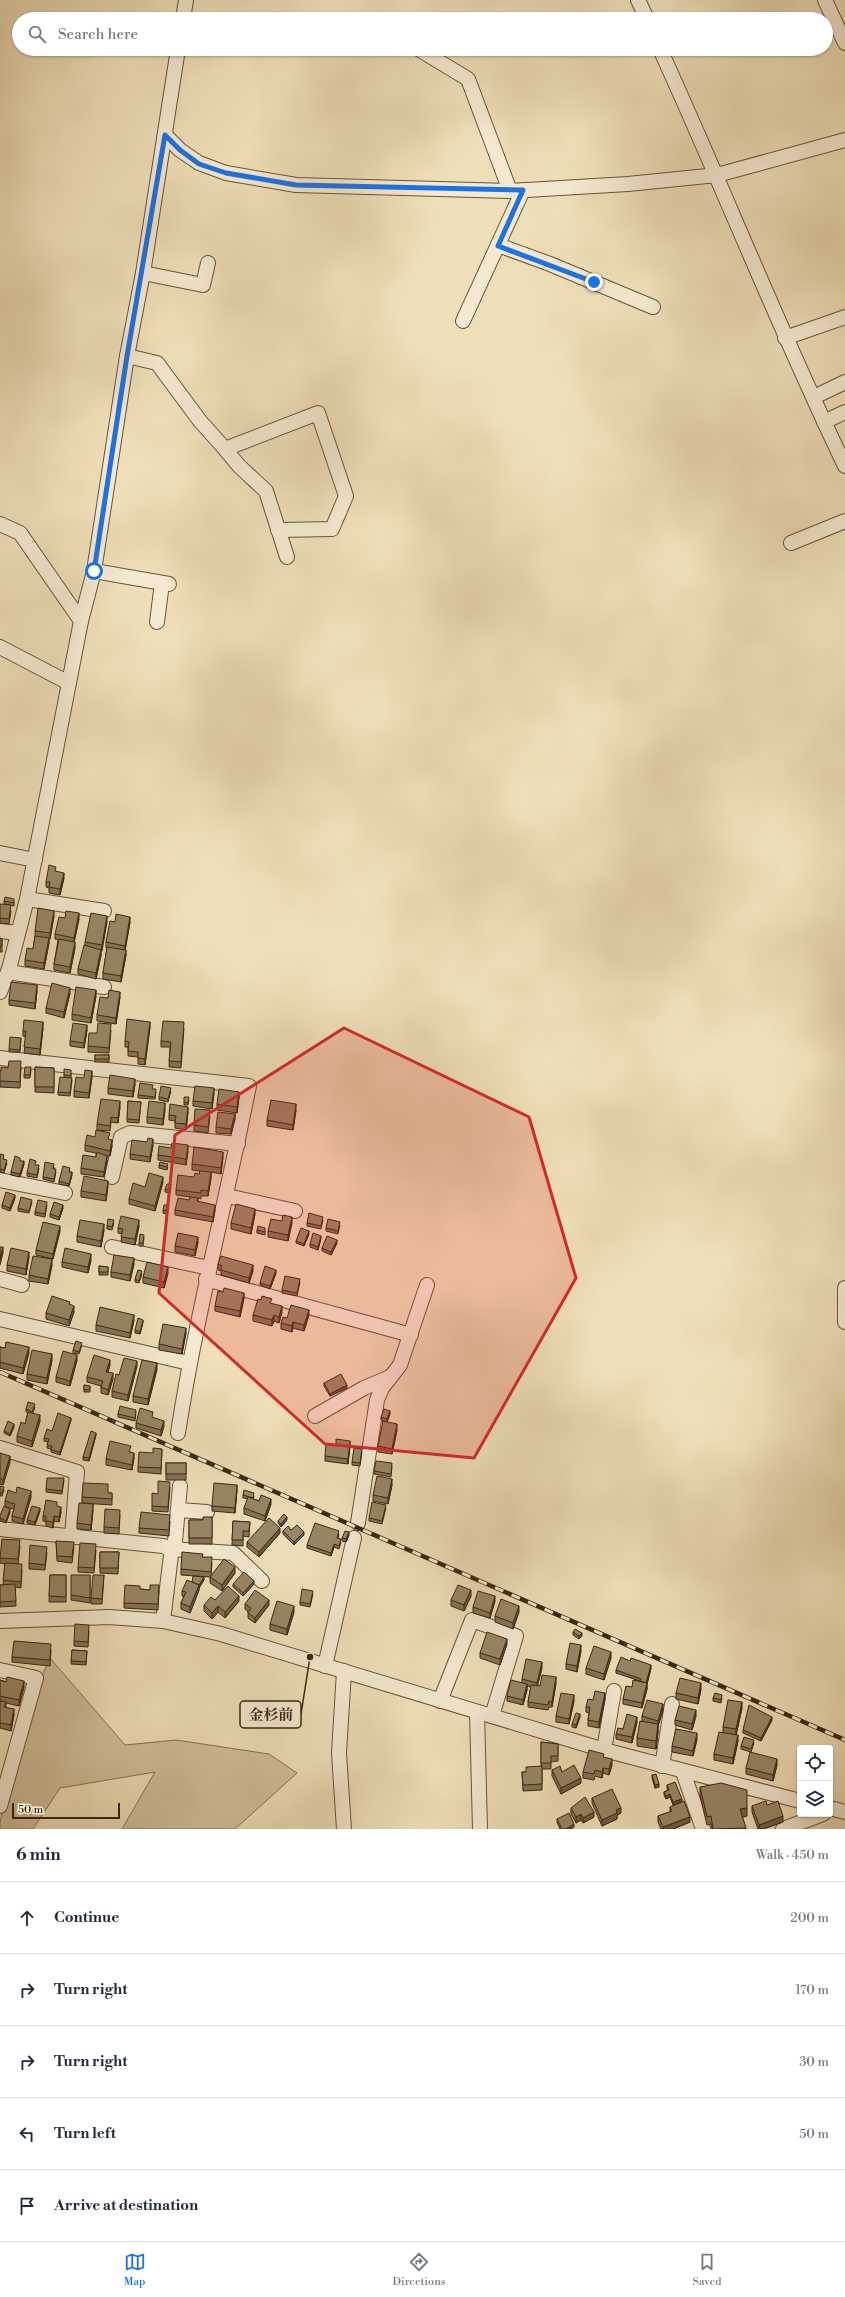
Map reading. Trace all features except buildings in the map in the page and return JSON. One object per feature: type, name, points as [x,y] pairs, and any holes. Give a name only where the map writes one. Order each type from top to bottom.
[{"type":"street","points":[[184,12],[186,0]]},
{"type":"street","points":[[638,0],[644,12]]},
{"type":"street","points":[[825,0],[831,12]]},
{"type":"street","points":[[833,17],[845,43]]},
{"type":"street","points":[[0,992],[5,970],[18,933],[27,899],[70,684],[81,621],[94,571],[127,356],[143,272],[177,56]]},
{"type":"street","points":[[430,56],[468,78],[516,190],[498,246],[463,321]]},
{"type":"street","points":[[663,56],[717,175],[786,338],[845,466]]},
{"type":"street","points":[[165,135],[180,150],[199,164],[226,173],[296,185],[516,190],[628,184],[717,175],[845,140]]},
{"type":"street","points":[[498,246],[550,264],[653,307]]},
{"type":"street","points":[[143,272],[203,285],[208,263]]},
{"type":"street","points":[[786,338],[845,318]]},
{"type":"street","points":[[127,356],[157,363],[225,450],[239,466],[266,490],[287,557]]},
{"type":"street","points":[[814,397],[845,382]]},
{"type":"street","points":[[824,422],[845,412]]},
{"type":"street","points":[[225,450],[318,413],[346,496],[332,529],[278,530]]},
{"type":"street","points":[[791,543],[845,520]]},
{"type":"street","points":[[0,524],[20,533],[81,621]]},
{"type":"street","points":[[94,571],[165,583],[157,622]]},
{"type":"street","points":[[0,647],[70,684]]},
{"type":"street","points":[[0,853],[35,860]]},
{"type":"street","points":[[27,899],[104,911]]},
{"type":"street","points":[[0,932],[18,933]]},
{"type":"street","points":[[5,970],[104,987]]},
{"type":"street","points":[[0,1058],[249,1086],[227,1196],[208,1273],[189,1363],[178,1433]]},
{"type":"street","points":[[112,1177],[121,1137],[130,1133],[238,1144]]},
{"type":"street","points":[[0,1180],[65,1193]]},
{"type":"street","points":[[227,1196],[295,1211]]},
{"type":"street","points":[[112,1247],[208,1273],[411,1335]]},
{"type":"street","points":[[0,1279],[22,1285]]},
{"type":"street","points":[[358,1523],[377,1400],[382,1388],[400,1365],[427,1285]]},
{"type":"street","points":[[845,1288],[845,1322]]},
{"type":"street","points":[[0,1319],[189,1363]]},
{"type":"street","points":[[315,1416],[364,1388],[390,1377]]},
{"type":"street","points":[[0,1448],[77,1472],[72,1538]]},
{"type":"street","points":[[163,1621],[171,1555],[170,1549],[175,1541],[180,1486]]},
{"type":"street","points":[[178,1510],[207,1512]]},
{"type":"street","points":[[0,1530],[163,1546],[170,1549],[233,1553],[262,1581]]},
{"type":"street","points":[[325,1666],[354,1538]]},
{"type":"street","points":[[0,1621],[109,1617],[163,1621],[221,1634],[604,1750],[683,1772],[797,1800]]},
{"type":"street","points":[[440,1701],[472,1620],[516,1636],[492,1716]]},
{"type":"street","points":[[0,1670],[36,1678],[0,1806]]},
{"type":"street","points":[[344,1671],[339,1754],[344,1829]]},
{"type":"street","points":[[604,1750],[614,1691]]},
{"type":"street","points":[[662,1766],[672,1704]]},
{"type":"street","points":[[477,1712],[480,1829]]},
{"type":"street","points":[[683,1772],[703,1829]]},
{"type":"street","points":[[783,1829],[816,1817]]},
{"type":"highlighted area","points":[[344,1028],[529,1117],[576,1278],[474,1458],[325,1444],[159,1293],[175,1135]]},
{"type":"shaded area","points":[[50,1658],[125,1745],[176,1740],[269,1754],[297,1773],[235,1829],[122,1829],[155,1772],[60,1788],[33,1829],[0,1829],[0,1821],[42,1676]]},
{"type":"railway","points":[[0,1372],[845,1740]]},
{"type":"place","name":"金杉前","points":[[310,1657]]},
{"type":"route","points":[[94,571],[127,356],[143,272],[165,135],[180,150],[199,164],[226,173],[296,185],[510,191],[523,190],[498,246],[550,264],[594,282]]}]
